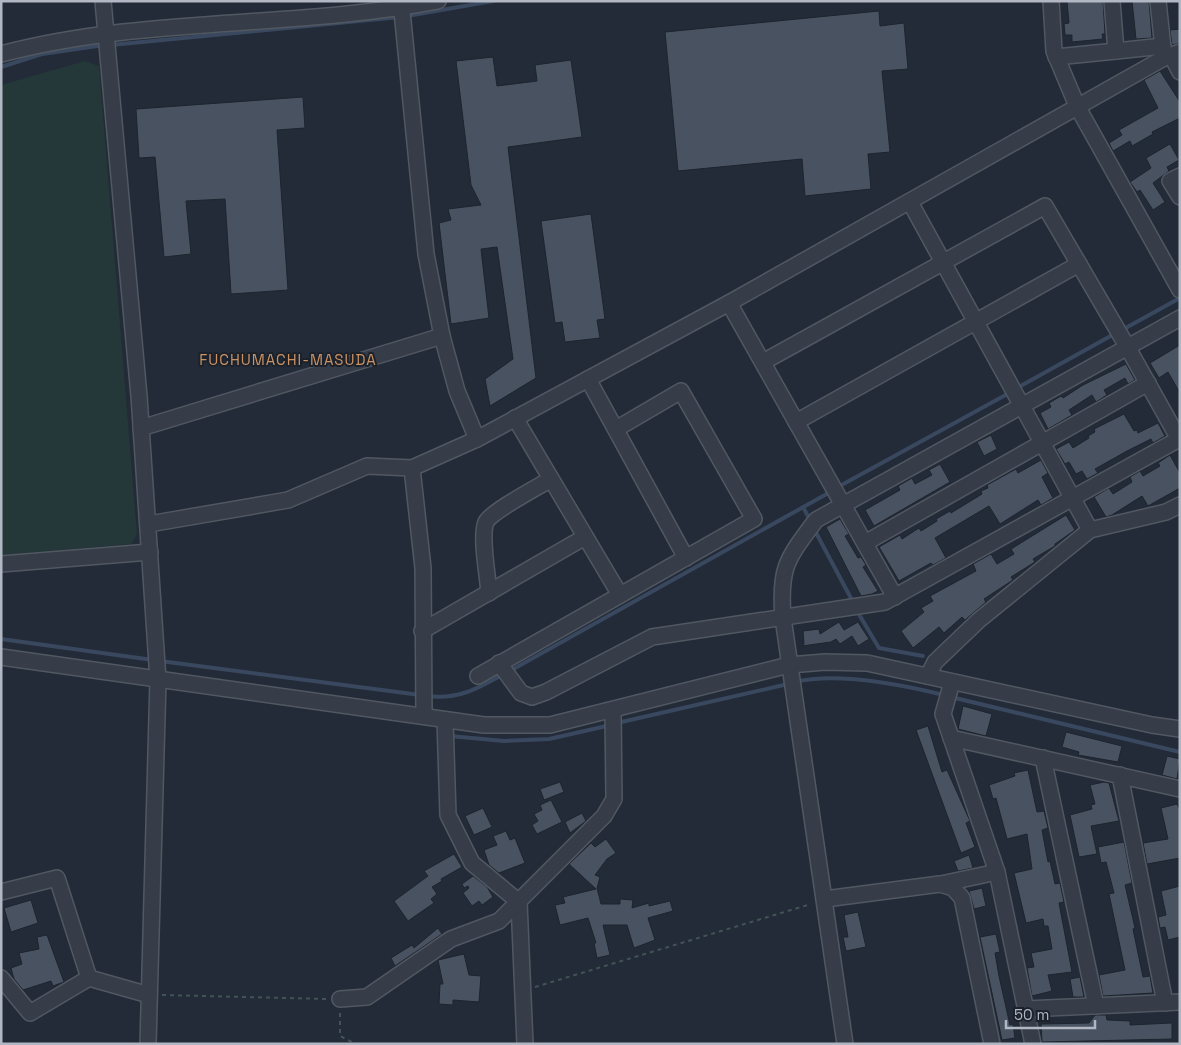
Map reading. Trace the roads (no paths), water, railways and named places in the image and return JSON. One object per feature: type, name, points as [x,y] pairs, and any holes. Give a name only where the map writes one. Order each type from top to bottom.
[{"type":"street","points":[[103,1],[149,524],[158,680],[148,1044]]},
{"type":"street","points":[[1,54],[50,42],[106,34],[438,1]]},
{"type":"street","points":[[1050,1],[1054,51],[1077,106],[1180,290]]},
{"type":"street","points":[[1112,1],[1116,51]]},
{"type":"street","points":[[1158,1],[1169,53],[1180,72]]},
{"type":"street","points":[[402,5],[426,254],[442,336],[458,391],[477,439]]},
{"type":"street","points":[[1056,57],[1116,51],[1169,53]]},
{"type":"street","points":[[149,524],[288,500],[367,466],[412,468],[477,439],[729,303],[910,202],[1169,53]]},
{"type":"street","points":[[1180,176],[1170,181],[1180,198]]},
{"type":"street","points":[[910,202],[1090,530]]},
{"type":"street","points":[[499,663],[521,692],[532,697],[652,637],[885,602],[1179,440],[1148,382],[1045,206],[762,362]]},
{"type":"street","points":[[796,422],[1079,264]]},
{"type":"street","points":[[729,303],[895,597]]},
{"type":"street","points":[[846,1044],[825,899],[798,736],[783,618],[781,590],[785,564],[816,520],[1180,318]]},
{"type":"street","points":[[141,428],[442,336]]},
{"type":"street","points":[[588,379],[686,558]]},
{"type":"street","points":[[865,543],[1148,382]]},
{"type":"street","points":[[478,676],[754,519],[681,390],[616,429]]},
{"type":"street","points":[[515,418],[620,595]]},
{"type":"street","points":[[412,468],[423,568],[424,716]]},
{"type":"street","points":[[489,593],[484,532],[486,522],[495,513],[551,479]]},
{"type":"street","points":[[928,676],[934,662],[979,620],[1090,530],[1166,512],[1180,505]]},
{"type":"street","points":[[422,631],[585,537]]},
{"type":"street","points":[[1,564],[150,552]]},
{"type":"street","points":[[1,657],[484,725],[550,725],[613,711],[789,665],[825,662],[867,664],[1152,725],[1180,729]]},
{"type":"street","points":[[952,682],[943,714],[997,872],[1033,1044]]},
{"type":"street","points":[[340,999],[367,997],[451,939],[499,921],[604,816],[614,799],[613,711]]},
{"type":"street","points":[[445,720],[448,815],[472,863],[520,902],[525,1044]]},
{"type":"street","points":[[951,738],[1180,788]]},
{"type":"street","points":[[1043,758],[1096,1006]]},
{"type":"street","points":[[1026,1009],[1172,1003],[1120,775]]},
{"type":"street","points":[[825,899],[940,884],[997,872]]},
{"type":"street","points":[[1,892],[57,878],[89,978]]},
{"type":"street","points":[[940,884],[953,888],[962,898],[992,1044]]},
{"type":"street","points":[[1,978],[30,1013],[89,978],[149,995]]},
{"type":"waterway","points":[[407,16],[493,1]]},
{"type":"waterway","points":[[111,45],[400,17]]},
{"type":"waterway","points":[[1,67],[42,54],[104,45]]},
{"type":"waterway","points":[[1122,330],[1180,298]]},
{"type":"waterway","points":[[1017,388],[1116,333]]},
{"type":"waterway","points":[[838,487],[1011,392]]},
{"type":"waterway","points":[[508,672],[832,491]]},
{"type":"waterway","points":[[803,507],[810,520]]},
{"type":"waterway","points":[[814,529],[853,602]]},
{"type":"waterway","points":[[857,611],[879,648],[923,656]]},
{"type":"waterway","points":[[1,639],[153,660]]},
{"type":"waterway","points":[[160,661],[420,695]]},
{"type":"waterway","points":[[427,696],[457,695],[475,689],[502,675]]},
{"type":"waterway","points":[[795,682],[811,679],[849,679],[909,687],[944,695]]},
{"type":"waterway","points":[[617,723],[788,684]]},
{"type":"waterway","points":[[951,697],[1180,752]]},
{"type":"waterway","points":[[450,736],[504,741],[549,739],[611,725]]},
{"type":"district","name":"FUCHUMACHI-MASUDA","points":[[288,359]]}]
